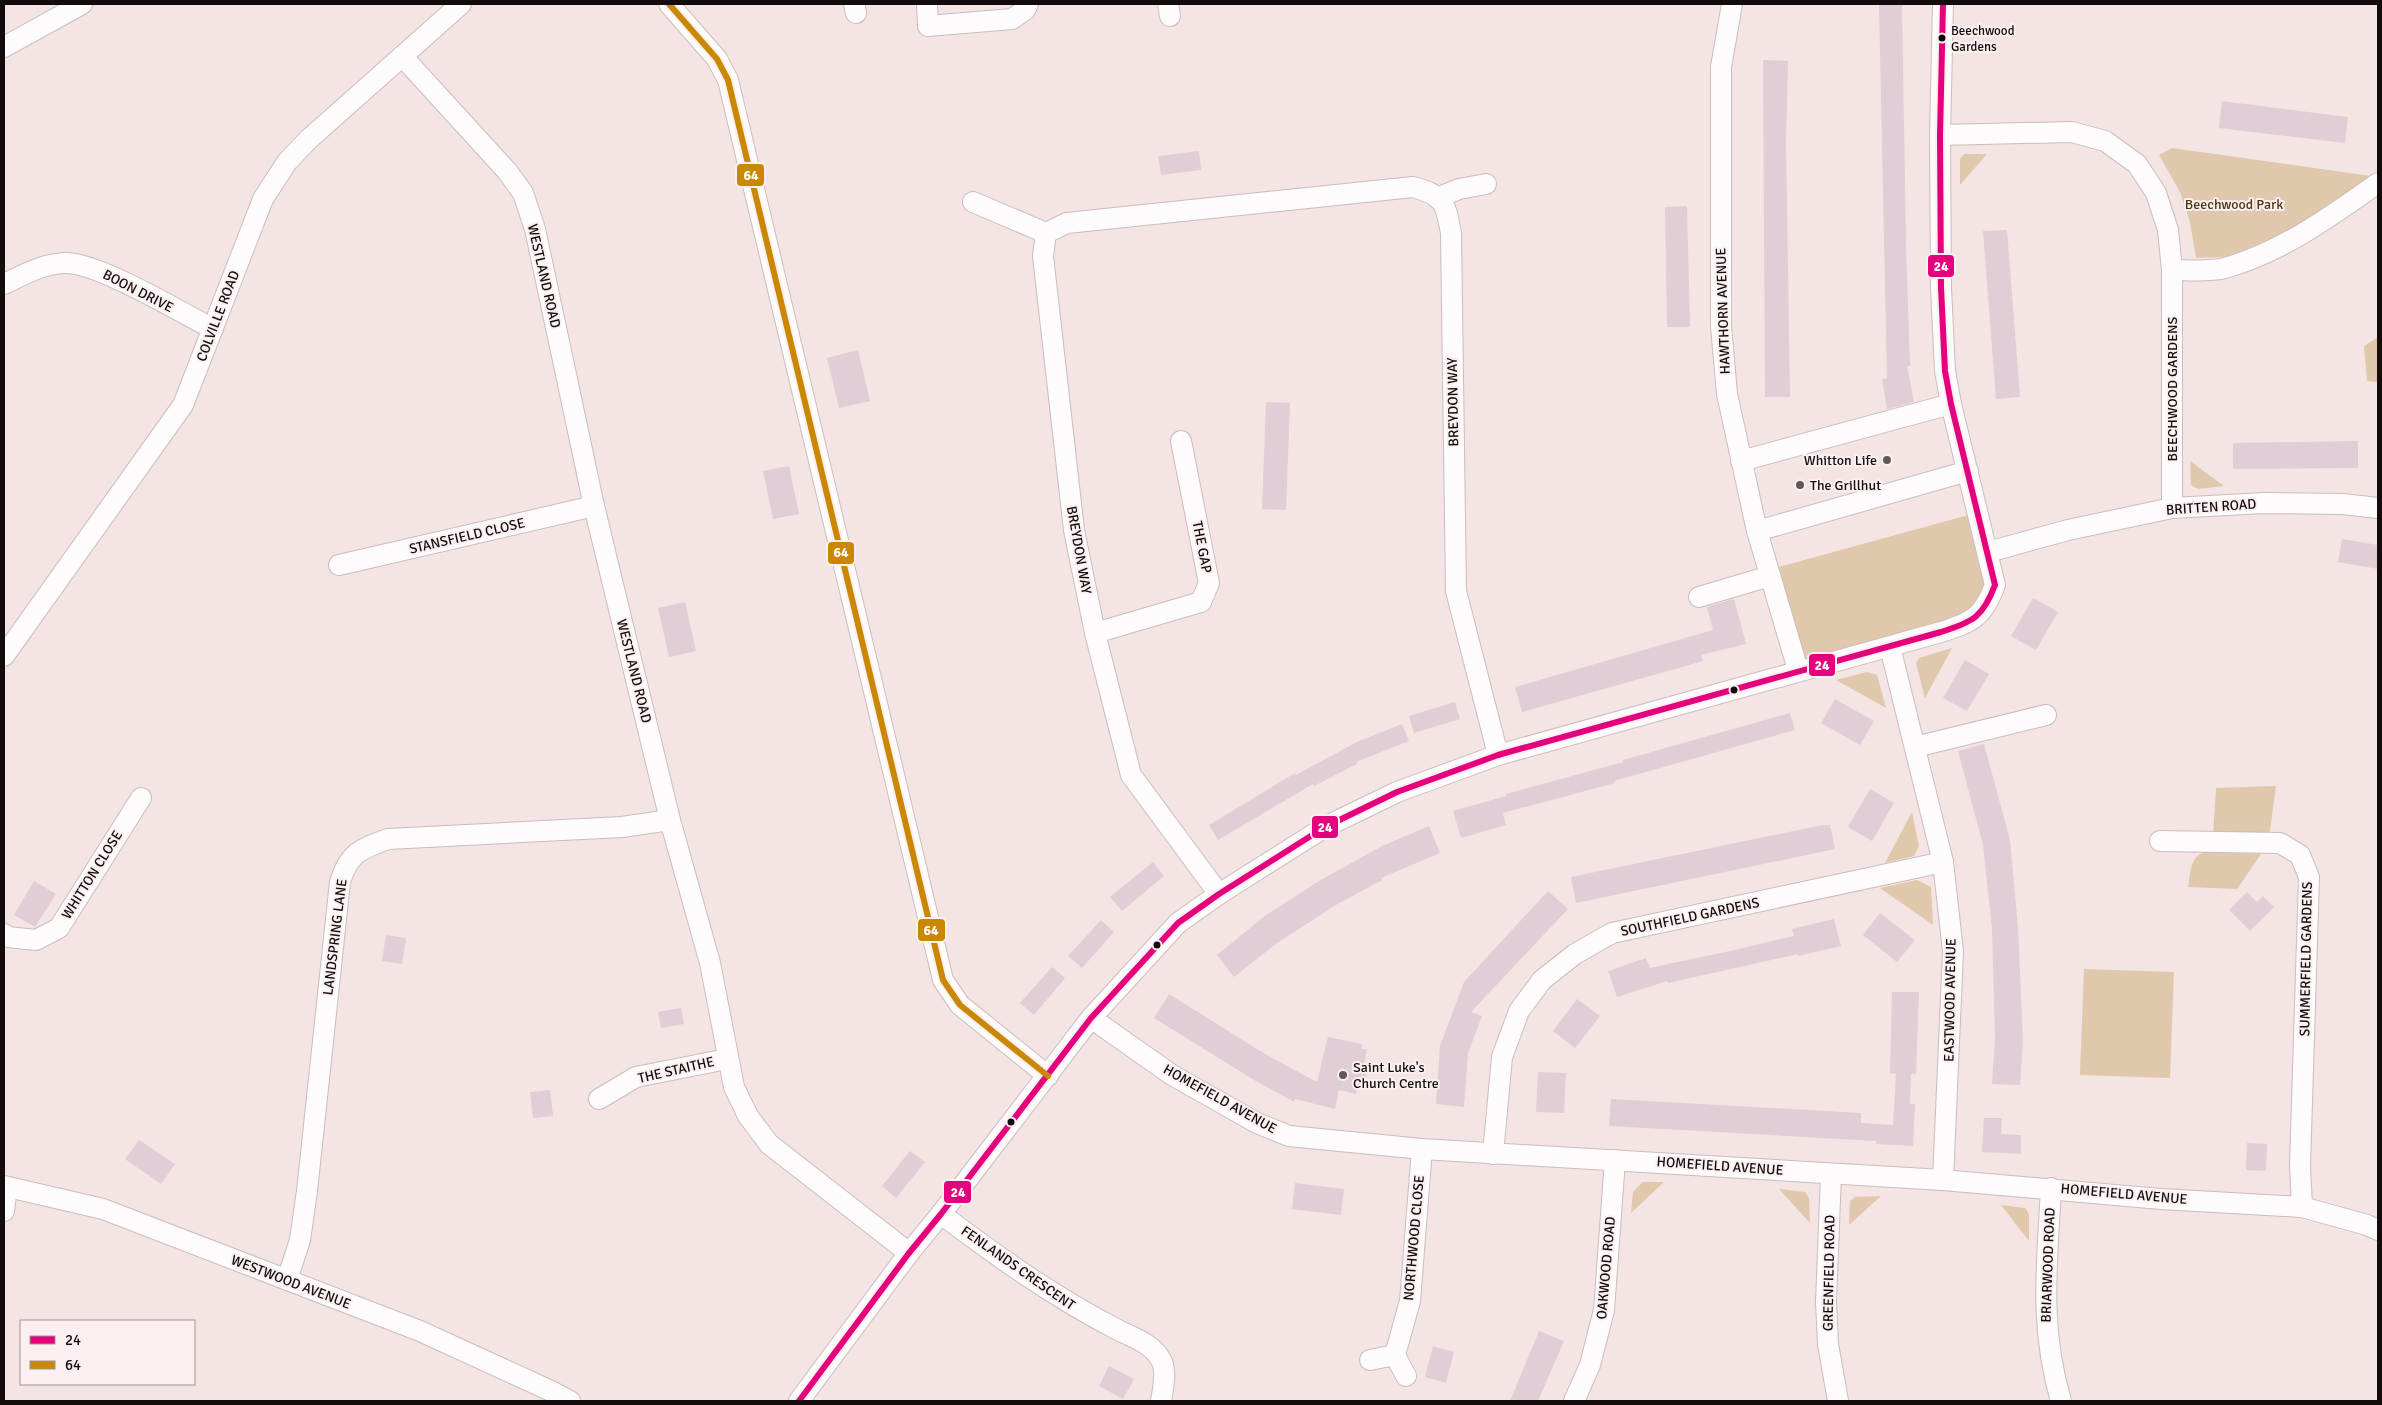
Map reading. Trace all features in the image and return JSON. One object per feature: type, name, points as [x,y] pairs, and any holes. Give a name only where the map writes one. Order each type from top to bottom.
[{"type":"street","points":[[4,47],[82,4]]},
{"type":"street","name":"COLVILLE ROAD","points":[[4,656],[183,405],[263,199],[286,162],[309,139],[461,4]]},
{"type":"street","points":[[669,4],[717,59],[728,80],[943,980],[960,1006],[1048,1076]]},
{"type":"street","points":[[927,4],[928,26],[1012,20],[1025,10],[1028,4]]},
{"type":"street","name":"HAWTHORN AVENUE","points":[[1732,4],[1721,68],[1721,326],[1727,394],[1757,531],[1798,670]]},
{"type":"street","points":[[802,1400],[909,1253],[1048,1076],[1090,1018],[1178,923],[1219,894],[1325,827],[1397,792],[1498,755],[1798,670],[1890,647],[1968,623],[1987,606],[1995,585],[1951,404],[1946,371],[1941,288],[1940,135],[1943,4]]},
{"type":"street","name":"WESTLAND ROAD","points":[[402,56],[506,170],[523,193],[535,229],[594,506],[670,820],[710,963],[727,1059],[734,1087],[748,1116],[769,1144],[909,1253]]},
{"type":"street","name":"BEECHWOOD GARDENS","points":[[1940,135],[2072,132],[2105,141],[2137,164],[2156,193],[2168,230],[2172,270],[2172,508]]},
{"type":"street","points":[[2172,270],[2224,268],[2275,248],[2324,221],[2378,183]]},
{"type":"street","points":[[972,202],[1046,233],[1066,223],[1413,187],[1431,192],[1437,198],[1458,189],[1486,184]]},
{"type":"street","name":"BREYDON WAY","points":[[1437,198],[1446,205],[1451,233],[1456,592],[1498,755]]},
{"type":"street","name":"BREYDON WAY","points":[[1046,233],[1043,256],[1074,530],[1094,633],[1131,775],[1219,894]]},
{"type":"street","name":"BOON DRIVE","points":[[4,284],[36,269],[66,263],[100,271],[214,329]]},
{"type":"street","points":[[1741,461],[1951,404]]},
{"type":"street","name":"THE GAP","points":[[1094,633],[1201,602],[1210,583],[1181,441]]},
{"type":"street","points":[[1757,531],[1968,471]]},
{"type":"street","name":"BRITTEN ROAD","points":[[1988,552],[2068,530],[2172,508],[2274,503],[2343,504],[2378,508]]},
{"type":"street","name":"STANSFIELD CLOSE","points":[[339,565],[594,506]]},
{"type":"street","points":[[1699,597],[1770,576]]},
{"type":"street","name":"EASTWOOD AVENUE","points":[[1890,647],[1943,862],[1953,951],[1944,1180]]},
{"type":"street","points":[[1915,747],[2046,715]]},
{"type":"street","name":"WHITTON CLOSE","points":[[4,934],[8,937],[36,940],[59,928],[141,798]]},
{"type":"street","name":"LANDSPRING LANE","points":[[287,1280],[300,1240],[307,1191],[340,882],[345,867],[354,854],[368,846],[388,839],[622,827],[670,820]]},
{"type":"street","name":"SUMMERFIELD GARDENS","points":[[2160,841],[2280,844],[2300,855],[2309,877],[2300,1166],[2302,1207]]},
{"type":"street","name":"SOUTHFIELD GARDENS","points":[[1492,1154],[1502,1057],[1519,1011],[1542,980],[1574,954],[1612,934],[1943,862]]},
{"type":"street","name":"HOMEFIELD AVENUE","points":[[1090,1018],[1172,1075],[1257,1123],[1289,1136],[1492,1154],[1944,1180],[2161,1199],[2302,1207],[2367,1225],[2378,1230]]},
{"type":"street","name":"THE STAITHE","points":[[599,1099],[636,1077],[727,1059]]},
{"type":"street","name":"NORTHWOOD CLOSE","points":[[1395,1355],[1410,1301],[1422,1149]]},
{"type":"street","name":"OAKWOOD ROAD","points":[[1574,1401],[1590,1365],[1604,1310],[1614,1160]]},
{"type":"street","name":"GREENFIELD ROAD","points":[[1831,1174],[1826,1302],[1828,1344],[1838,1401]]},
{"type":"street","points":[[4,1211],[5,1186]]},
{"type":"street","name":"WESTWOOD AVENUE","points":[[5,1186],[103,1209],[420,1330],[570,1401]]},
{"type":"street","name":"BRIARWOOD ROAD","points":[[2051,1188],[2045,1301],[2052,1371],[2061,1401]]},
{"type":"street","name":"FENLANDS CRESCENT","points":[[941,1214],[1015,1270],[1071,1305],[1148,1346],[1162,1360],[1164,1385],[1161,1401]]},
{"type":"street","points":[[1370,1360],[1395,1355],[1406,1376]]},
{"type":"green space","name":"Beechwood Park","points":[[2172,148],[2371,176],[2304,223],[2268,243],[2231,256],[2196,258],[2190,222],[2180,192],[2159,155]]},
{"type":"green space","points":[[1964,154],[1987,154],[1960,185],[1960,159]]},
{"type":"green space","points":[[2378,337],[2378,382],[2367,381],[2364,346]]},
{"type":"green space","points":[[2190,461],[2224,486],[2198,489],[2191,485]]},
{"type":"green space","points":[[1972,514],[1988,582],[1981,601],[1964,618],[1799,664],[1772,569]]},
{"type":"green space","points":[[1952,648],[1925,698],[1916,663],[1919,658]]},
{"type":"green space","points":[[1867,672],[1877,675],[1886,708],[1836,680]]},
{"type":"green space","points":[[2276,786],[2269,838],[2213,836],[2216,788]]},
{"type":"green space","points":[[1912,812],[1919,846],[1914,856],[1885,863]]},
{"type":"green space","points":[[2205,852],[2261,854],[2237,889],[2188,887],[2193,862],[2200,854]]},
{"type":"green space","points":[[1917,880],[1931,887],[1933,925],[1880,888]]},
{"type":"green space","points":[[2084,969],[2174,972],[2170,1078],[2080,1075]]},
{"type":"green space","points":[[1643,1182],[1664,1182],[1631,1213],[1633,1192]]},
{"type":"green space","points":[[1779,1189],[1805,1192],[1809,1198],[1810,1223]]},
{"type":"green space","points":[[1881,1196],[1849,1225],[1850,1201],[1855,1197]]},
{"type":"green space","points":[[2001,1205],[2025,1208],[2029,1214],[2029,1241]]},
{"type":"building","points":[[1879,4],[1902,4],[1910,366],[1907,366],[1914,402],[1887,409],[1882,379],[1887,378]]},
{"type":"building","points":[[1763,60],[1788,61],[1786,142],[1790,397],[1765,397]]},
{"type":"building","points":[[2222,101],[2348,117],[2345,143],[2219,128]]},
{"type":"building","points":[[1199,151],[1201,170],[1161,175],[1158,156]]},
{"type":"building","points":[[1687,206],[1690,327],[1667,327],[1665,207]]},
{"type":"building","points":[[2007,230],[2020,397],[1996,399],[1983,231]]},
{"type":"building","points":[[858,350],[870,401],[839,408],[827,358]]},
{"type":"building","points":[[1266,402],[1290,403],[1286,510],[1262,509]]},
{"type":"building","points":[[2358,441],[2358,468],[2233,469],[2233,443]]},
{"type":"building","points":[[789,466],[799,514],[773,519],[763,471]]},
{"type":"building","points":[[2342,539],[2378,545],[2378,569],[2338,562]]},
{"type":"building","points":[[2033,598],[2058,612],[2036,650],[2011,636]]},
{"type":"building","points":[[1734,599],[1746,644],[1701,655],[1703,661],[1522,712],[1515,687],[1713,630],[1707,607]]},
{"type":"building","points":[[685,602],[696,651],[669,657],[658,608]]},
{"type":"building","points":[[1965,660],[1989,674],[1967,711],[1943,698]]},
{"type":"building","points":[[1835,699],[1874,721],[1860,745],[1821,723]]},
{"type":"building","points":[[1455,702],[1460,719],[1414,733],[1409,716]]},
{"type":"building","points":[[1790,713],[1795,730],[1614,781],[1615,783],[1503,813],[1506,825],[1461,838],[1453,811],[1506,796],[1506,794]]},
{"type":"building","points":[[1402,724],[1409,741],[1356,762],[1357,764],[1314,786],[1313,784],[1218,840],[1209,825],[1295,773],[1296,775],[1357,742]]},
{"type":"building","points":[[1984,744],[2010,840],[2018,928],[2023,1041],[2020,1085],[1992,1084],[1995,1039],[1992,928],[1983,845],[1958,751]]},
{"type":"building","points":[[1870,789],[1894,803],[1872,841],[1848,827]]},
{"type":"building","points":[[1830,825],[1835,849],[1576,903],[1571,877]]},
{"type":"building","points":[[1429,826],[1440,853],[1381,878],[1382,880],[1336,905],[1277,943],[1234,977],[1217,955],[1266,915],[1319,881],[1382,846]]},
{"type":"building","points":[[1153,862],[1164,876],[1122,911],[1110,897]]},
{"type":"building","points":[[34,881],[56,894],[35,927],[14,915]]},
{"type":"building","points":[[1548,891],[1568,909],[1471,1012],[1482,1016],[1468,1053],[1464,1107],[1436,1104],[1440,1046],[1464,982]]},
{"type":"building","points":[[2247,892],[2257,902],[2263,896],[2274,907],[2250,931],[2229,910]]},
{"type":"building","points":[[1880,913],[1915,940],[1897,962],[1863,935]]},
{"type":"building","points":[[1834,919],[1841,946],[1798,956],[1798,954],[1668,983],[1667,981],[1617,997],[1608,971],[1646,958],[1650,968],[1730,951],[1794,936],[1792,929]]},
{"type":"building","points":[[1101,920],[1114,932],[1082,968],[1068,956]]},
{"type":"building","points":[[386,935],[406,938],[402,964],[382,961]]},
{"type":"building","points":[[1052,967],[1065,978],[1034,1015],[1020,1003]]},
{"type":"building","points":[[1892,992],[1919,992],[1916,1074],[1911,1074],[1910,1104],[1915,1104],[1913,1146],[1876,1144],[1876,1141],[1609,1126],[1611,1099],[1861,1113],[1861,1123],[1893,1125],[1896,1074],[1890,1073]]},
{"type":"building","points":[[1169,994],[1265,1054],[1317,1082],[1328,1037],[1362,1044],[1362,1049],[1367,1049],[1364,1064],[1368,1065],[1365,1086],[1358,1085],[1356,1094],[1339,1090],[1335,1109],[1295,1099],[1294,1102],[1254,1080],[1154,1018]]},
{"type":"building","points":[[1577,999],[1600,1016],[1575,1048],[1553,1031]]},
{"type":"building","points":[[681,1008],[684,1024],[661,1028],[658,1012]]},
{"type":"building","points":[[1538,1072],[1566,1073],[1564,1113],[1536,1112]]},
{"type":"building","points":[[550,1090],[553,1116],[533,1118],[530,1092]]},
{"type":"building","points":[[1984,1118],[2002,1118],[2001,1134],[2021,1135],[2021,1154],[1982,1152]]},
{"type":"building","points":[[139,1140],[175,1164],[161,1184],[125,1159]]},
{"type":"building","points":[[2247,1143],[2267,1144],[2266,1171],[2246,1170]]},
{"type":"building","points":[[910,1151],[925,1162],[896,1198],[882,1186]]},
{"type":"building","points":[[1295,1183],[1344,1189],[1341,1215],[1292,1209]]},
{"type":"building","points":[[1539,1331],[1564,1341],[1538,1401],[1510,1401]]},
{"type":"building","points":[[1433,1346],[1454,1352],[1446,1383],[1425,1377]]},
{"type":"building","points":[[1109,1366],[1134,1379],[1123,1399],[1099,1386]]},
{"type":"transit line","name":"64","points":[[669,4],[717,59],[728,80],[943,980],[960,1005],[1048,1076]]},
{"type":"transit line","name":"24","points":[[799,1401],[909,1253],[1091,1018],[1178,923],[1219,894],[1325,827],[1397,792],[1498,755],[1941,632],[1969,621],[1981,611],[1991,596],[1995,585],[1951,404],[1945,371],[1941,288],[1940,135],[1943,4]]},
{"type":"place","name":"Beechwood Gardens","points":[[1942,38]]},
{"type":"place","name":"Whitton Life","points":[[1887,460]]},
{"type":"place","name":"The Grillhut","points":[[1800,485]]},
{"type":"place","name":"Saint Luke's Church Centre","points":[[1343,1075]]}]
